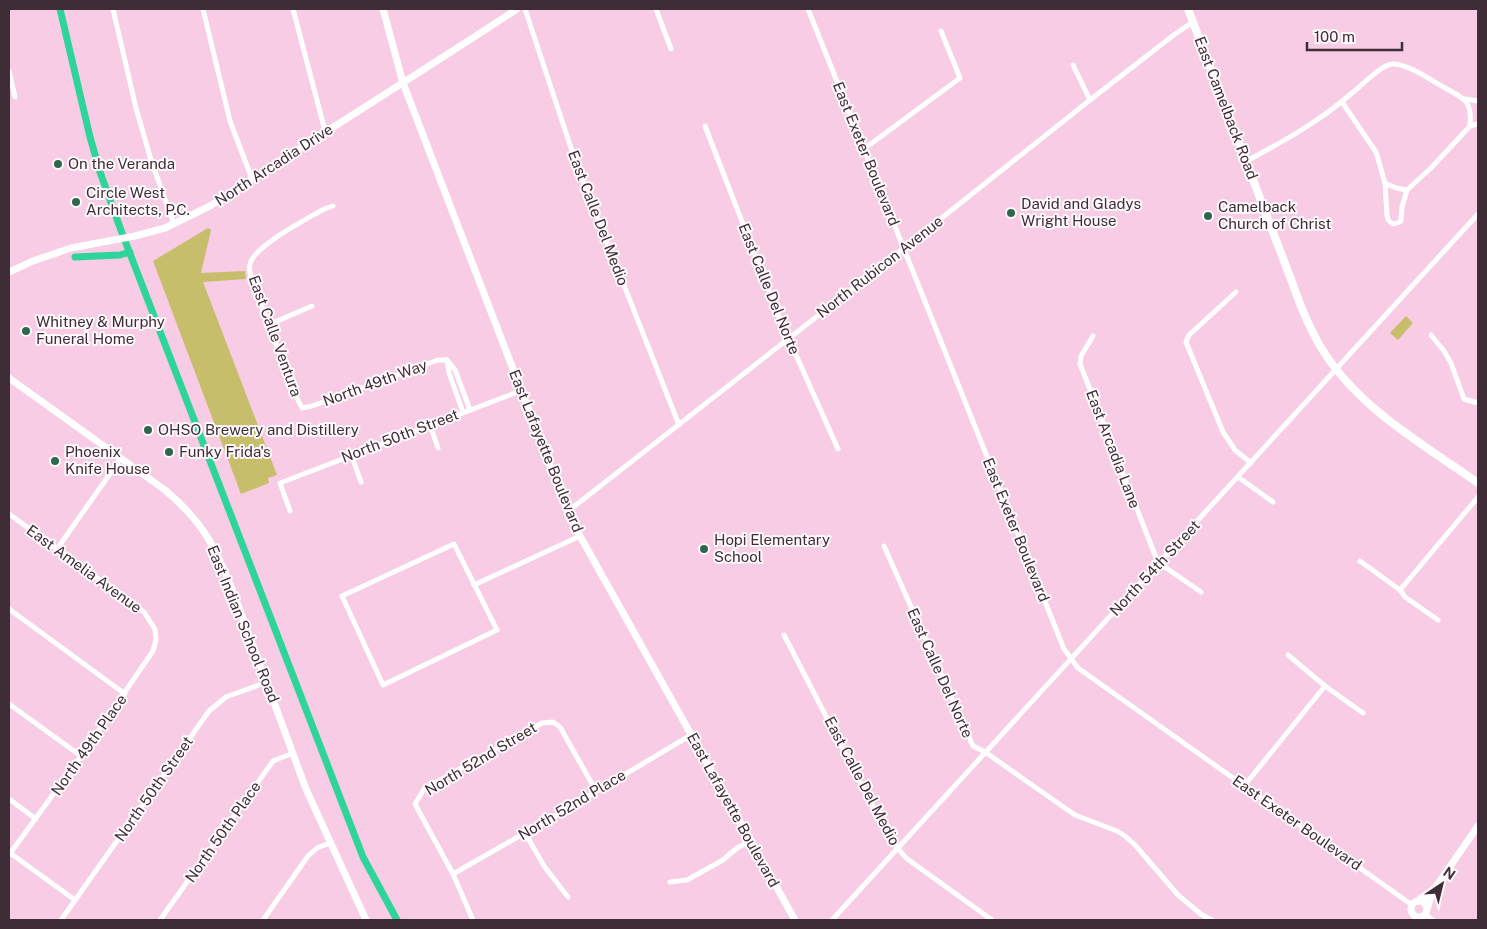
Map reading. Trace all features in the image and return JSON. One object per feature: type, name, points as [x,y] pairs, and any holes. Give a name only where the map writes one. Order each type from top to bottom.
[{"type":"main road","name":"East Camelback Road","points":[[1188,9],[1306,319],[1321,348],[1336,370],[1362,397],[1394,424],[1478,483]]},
{"type":"street","points":[[112,9],[136,108],[151,160],[174,224]]},
{"type":"street","points":[[203,9],[230,121],[252,179]]},
{"type":"street","points":[[293,9],[325,132]]},
{"type":"street","name":"East Lafayette Boulevard","points":[[383,9],[403,83],[567,512],[795,920]]},
{"type":"street","name":"North Arcadia Drive","points":[[10,270],[71,248],[131,237],[174,224],[210,206],[517,9]]},
{"type":"street","name":"East Calle Del Medio","points":[[525,9],[576,164],[679,425]]},
{"type":"street","points":[[656,9],[671,48]]},
{"type":"street","name":"East Exeter Boulevard","points":[[808,9],[1060,640],[1071,660],[1078,668],[1414,906]]},
{"type":"street","name":"North Rubicon Avenue","points":[[567,512],[1090,100],[1194,22]]},
{"type":"street","points":[[864,149],[960,78],[941,31]]},
{"type":"street","points":[[1247,161],[1294,136],[1342,102],[1389,64],[1401,65],[1466,99],[1478,101]]},
{"type":"street","points":[[1073,65],[1090,100]]},
{"type":"street","points":[[9,71],[15,98]]},
{"type":"street","points":[[1466,99],[1471,112],[1470,126]]},
{"type":"street","points":[[1342,102],[1376,152],[1386,183],[1388,221],[1392,224],[1397,224],[1401,221],[1402,207],[1407,190],[1470,126],[1478,124]]},
{"type":"street","name":"East Calle Del Norte","points":[[705,126],[788,338],[838,449]]},
{"type":"street","points":[[1386,183],[1396,188],[1407,190]]},
{"type":"street","name":"East Calle Ventura","points":[[302,408],[268,325],[250,272],[250,264],[254,255],[265,245],[324,209],[333,206]]},
{"type":"street","name":"North 54th Street","points":[[832,920],[1478,214]]},
{"type":"street","points":[[1236,292],[1186,339],[1223,432],[1231,445],[1251,463]]},
{"type":"street","points":[[268,325],[312,306]]},
{"type":"street","points":[[1431,335],[1451,362],[1464,399],[1478,404]]},
{"type":"street","name":"East Arcadia Lane","points":[[1093,336],[1081,356],[1080,364],[1159,563]]},
{"type":"street","name":"North 49th Way","points":[[302,408],[438,360],[447,360]]},
{"type":"street","points":[[447,360],[455,370],[470,410]]},
{"type":"street","points":[[447,360],[449,373],[463,412]]},
{"type":"street","name":"East Indian School Road","points":[[9,378],[160,486],[181,504],[207,535],[228,581],[306,789],[366,920]]},
{"type":"street","points":[[454,389],[461,386]]},
{"type":"street","name":"North 50th Street","points":[[290,511],[280,483],[351,454],[520,391]]},
{"type":"street","points":[[430,425],[438,448]]},
{"type":"street","points":[[351,454],[361,482]]},
{"type":"street","points":[[57,549],[121,458]]},
{"type":"street","points":[[1238,477],[1273,502]]},
{"type":"street","points":[[1400,590],[1478,496]]},
{"type":"street","name":"East Amelia Avenue","points":[[9,514],[144,612],[155,629]]},
{"type":"street","points":[[474,585],[580,536]]},
{"type":"street","points":[[454,544],[474,585],[497,630],[383,685],[342,596],[454,544]]},
{"type":"street","name":"East Calle Del Norte","points":[[884,546],[973,746],[985,752],[1075,815],[1117,831],[1125,836],[1178,895],[1202,915],[1212,920]]},
{"type":"street","points":[[1360,561],[1400,590],[1405,597],[1438,620]]},
{"type":"street","points":[[1159,563],[1201,592]]},
{"type":"street","points":[[9,609],[125,694]]},
{"type":"street","name":"North 49th Place","points":[[10,854],[125,694],[153,651],[156,640],[155,629]]},
{"type":"street","name":"East Calle Del Medio","points":[[784,634],[890,838],[906,858],[992,920]]},
{"type":"street","points":[[1288,655],[1325,686],[1363,713]]},
{"type":"street","name":"North 50th Street","points":[[61,920],[209,711],[226,697],[267,682]]},
{"type":"street","points":[[1244,786],[1325,686]]},
{"type":"street","points":[[9,704],[81,756]]},
{"type":"street","name":"North 52nd Street","points":[[454,874],[415,804],[424,789],[542,723],[553,722],[560,727],[596,791]]},
{"type":"street","name":"North 52nd Place","points":[[454,874],[691,735]]},
{"type":"street","name":"North 50th Place","points":[[160,920],[273,760],[293,753]]},
{"type":"street","points":[[9,799],[36,818]]},
{"type":"street","points":[[1422,915],[1434,888],[1478,826]]},
{"type":"street","points":[[525,833],[544,866],[568,897]]},
{"type":"street","points":[[670,882],[687,880],[723,860],[737,848],[750,841]]},
{"type":"street","points":[[263,920],[308,856],[316,848],[330,843]]},
{"type":"street","points":[[10,854],[75,900]]},
{"type":"street","points":[[454,874],[473,920]]},
{"type":"street","points":[[1408,920],[1414,906],[1434,888]]},
{"type":"street","points":[[1414,906],[1423,902],[1422,915]]},
{"type":"street","points":[[1414,906],[1415,916],[1422,915],[1433,920]]},
{"type":"shaded area","points":[[208,228],[211,230],[201,273],[245,271],[246,279],[203,282],[277,475],[268,478],[269,483],[241,494],[153,261]]},
{"type":"shaded area","points":[[1406,316],[1413,323],[1398,340],[1390,333]]},
{"type":"waterway","points":[[60,9],[90,137],[100,172],[122,233],[363,857],[397,920]]},
{"type":"waterway","points":[[75,257],[120,255],[130,252]]},
{"type":"place","name":"On the Veranda","points":[[58,164]]},
{"type":"place","name":"Circle West Architects, P.C.","points":[[76,202]]},
{"type":"place","name":"David and Gladys Wright House","points":[[1011,213]]},
{"type":"place","name":"Camelback Church of Christ","points":[[1208,216]]},
{"type":"place","name":"Whitney & Murphy Funeral Home","points":[[26,331]]},
{"type":"place","name":"OHSO Brewery and Distillery","points":[[148,430]]},
{"type":"place","name":"Funky Frida's","points":[[169,452]]},
{"type":"place","name":"Phoenix Knife House","points":[[55,461]]},
{"type":"place","name":"Hopi Elementary School","points":[[704,549]]}]
